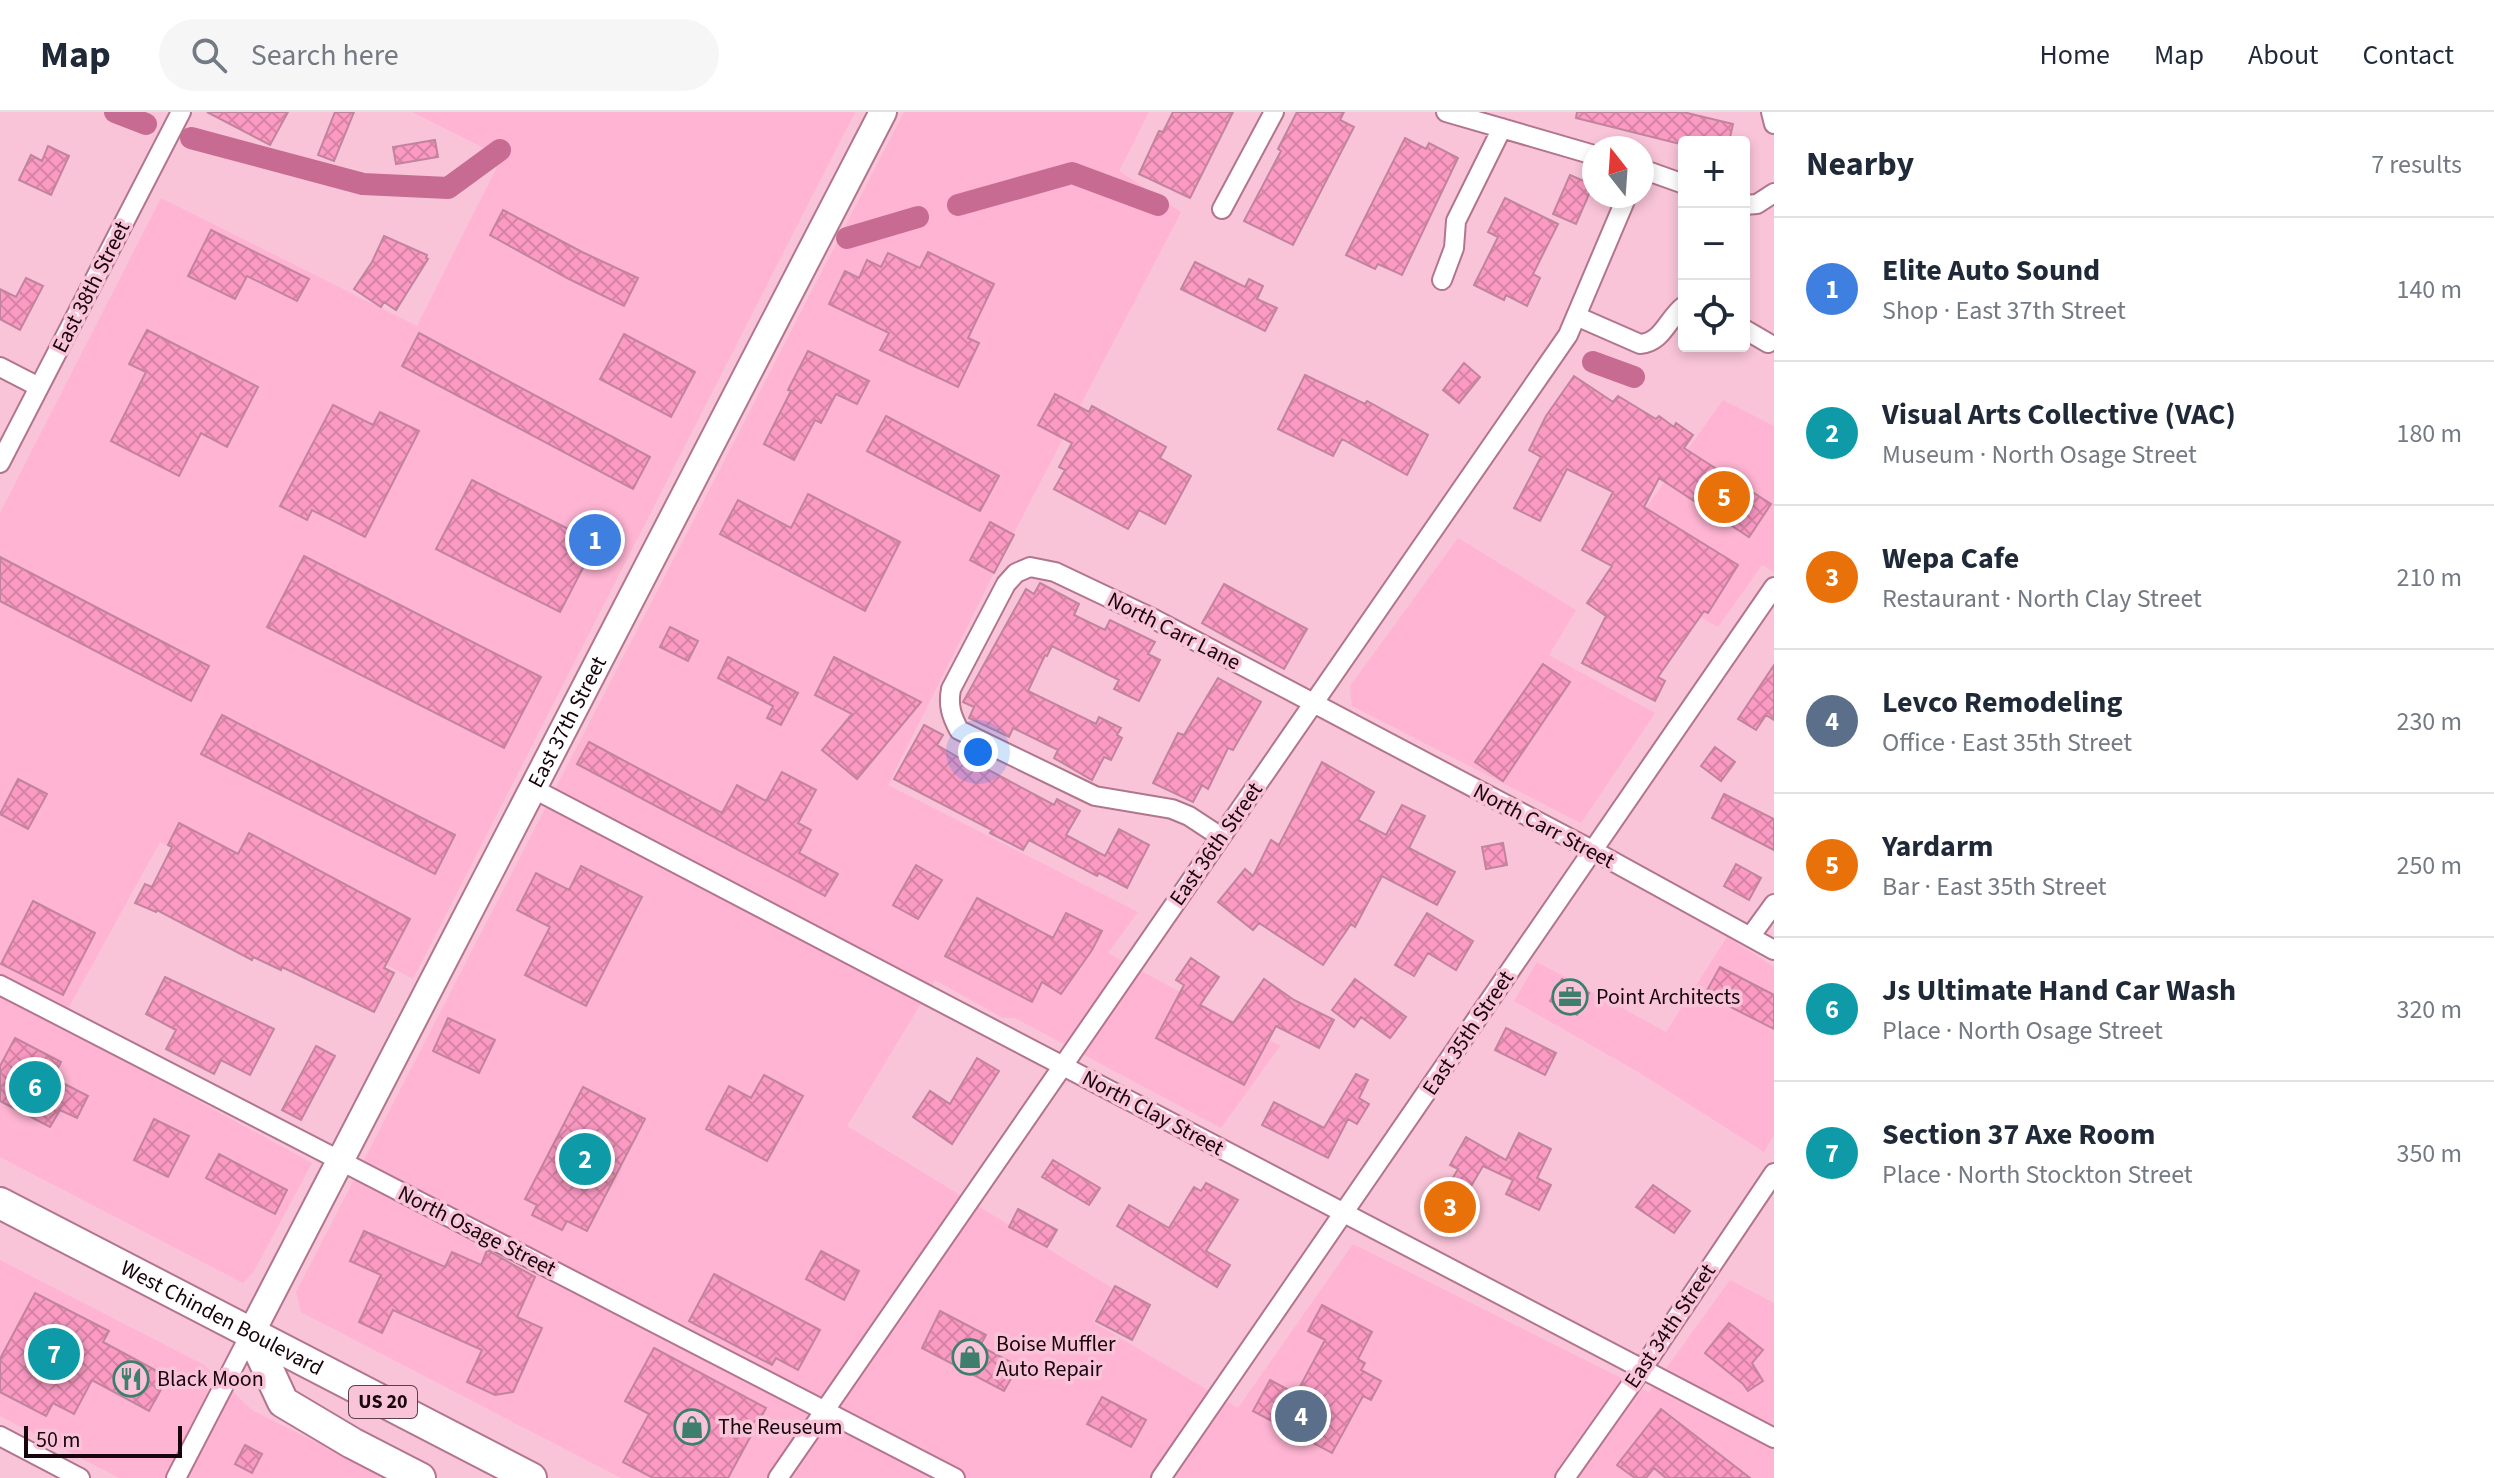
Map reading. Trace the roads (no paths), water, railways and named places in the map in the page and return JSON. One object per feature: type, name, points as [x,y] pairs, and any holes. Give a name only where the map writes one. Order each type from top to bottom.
[{"type":"main road","name":"West Chinden Boulevard","points":[[0,1203],[531,1478]]},
{"type":"main road","points":[[251,1333],[283,1402],[420,1478]]},
{"type":"street","name":"East 38th Street","points":[[0,463],[181,112]]},
{"type":"street","name":"East 37th Street","points":[[251,1333],[883,112]]},
{"type":"street","points":[[1222,209],[1274,112]]},
{"type":"street","points":[[1446,112],[1582,151]]},
{"type":"street","points":[[1771,112],[1774,124]]},
{"type":"street","points":[[1442,280],[1454,248],[1456,221],[1502,128]]},
{"type":"street","points":[[1654,173],[1678,182]]},
{"type":"street","points":[[1750,205],[1772,195]]},
{"type":"street","name":"East 36th Street","points":[[778,1478],[1568,335],[1622,208]]},
{"type":"street","points":[[1576,316],[1640,344],[1649,343],[1662,335],[1678,310]]},
{"type":"street","points":[[1750,332],[1768,343]]},
{"type":"street","points":[[0,367],[39,387]]},
{"type":"street","name":"North Carr Lane","points":[[1221,837],[1172,809],[1095,796],[959,730],[948,703],[951,689],[1006,584],[1016,573],[1030,567],[1055,572],[1154,619],[1313,705]]},
{"type":"street","name":"East 35th Street","points":[[1161,1478],[1774,587]]},
{"type":"street","name":"North Carr Street","points":[[1313,705],[1592,850],[1774,950]]},
{"type":"street","name":"North Clay Street","points":[[532,788],[1774,1438]]},
{"type":"street","points":[[1750,937],[1774,904]]},
{"type":"street","name":"North Osage Street","points":[[0,985],[955,1478]]},
{"type":"street","name":"East 34th Street","points":[[1565,1478],[1774,1173]]},
{"type":"street","points":[[176,1478],[251,1333]]},
{"type":"street","points":[[0,1436],[80,1478]]},
{"type":"waterway","points":[[115,112],[146,124]]},
{"type":"waterway","points":[[191,138],[363,184],[448,188],[500,150]]},
{"type":"waterway","points":[[958,205],[1072,173],[1158,205]]},
{"type":"waterway","points":[[847,238],[918,217]]},
{"type":"waterway","points":[[1593,362],[1634,377]]},
{"type":"place","name":"Yardarm","points":[[1724,497]]},
{"type":"place","name":"Elite Auto Sound","points":[[595,540]]},
{"type":"place","name":"Point Architects","points":[[1570,997]]},
{"type":"place","name":"Js Ultimate Hand Car Wash","points":[[35,1087]]},
{"type":"place","name":"Visual Arts Collective (VAC)","points":[[585,1159]]},
{"type":"place","name":"Wepa Cafe","points":[[1450,1207]]},
{"type":"place","name":"Section 37 Axe Room","points":[[54,1354]]},
{"type":"place","name":"Boise Muffler Auto Repair","points":[[970,1357]]},
{"type":"place","name":"Black Moon","points":[[131,1379]]},
{"type":"place","name":"Levco Remodeling","points":[[1301,1416]]},
{"type":"place","name":"The Reuseum","points":[[692,1427]]}]
